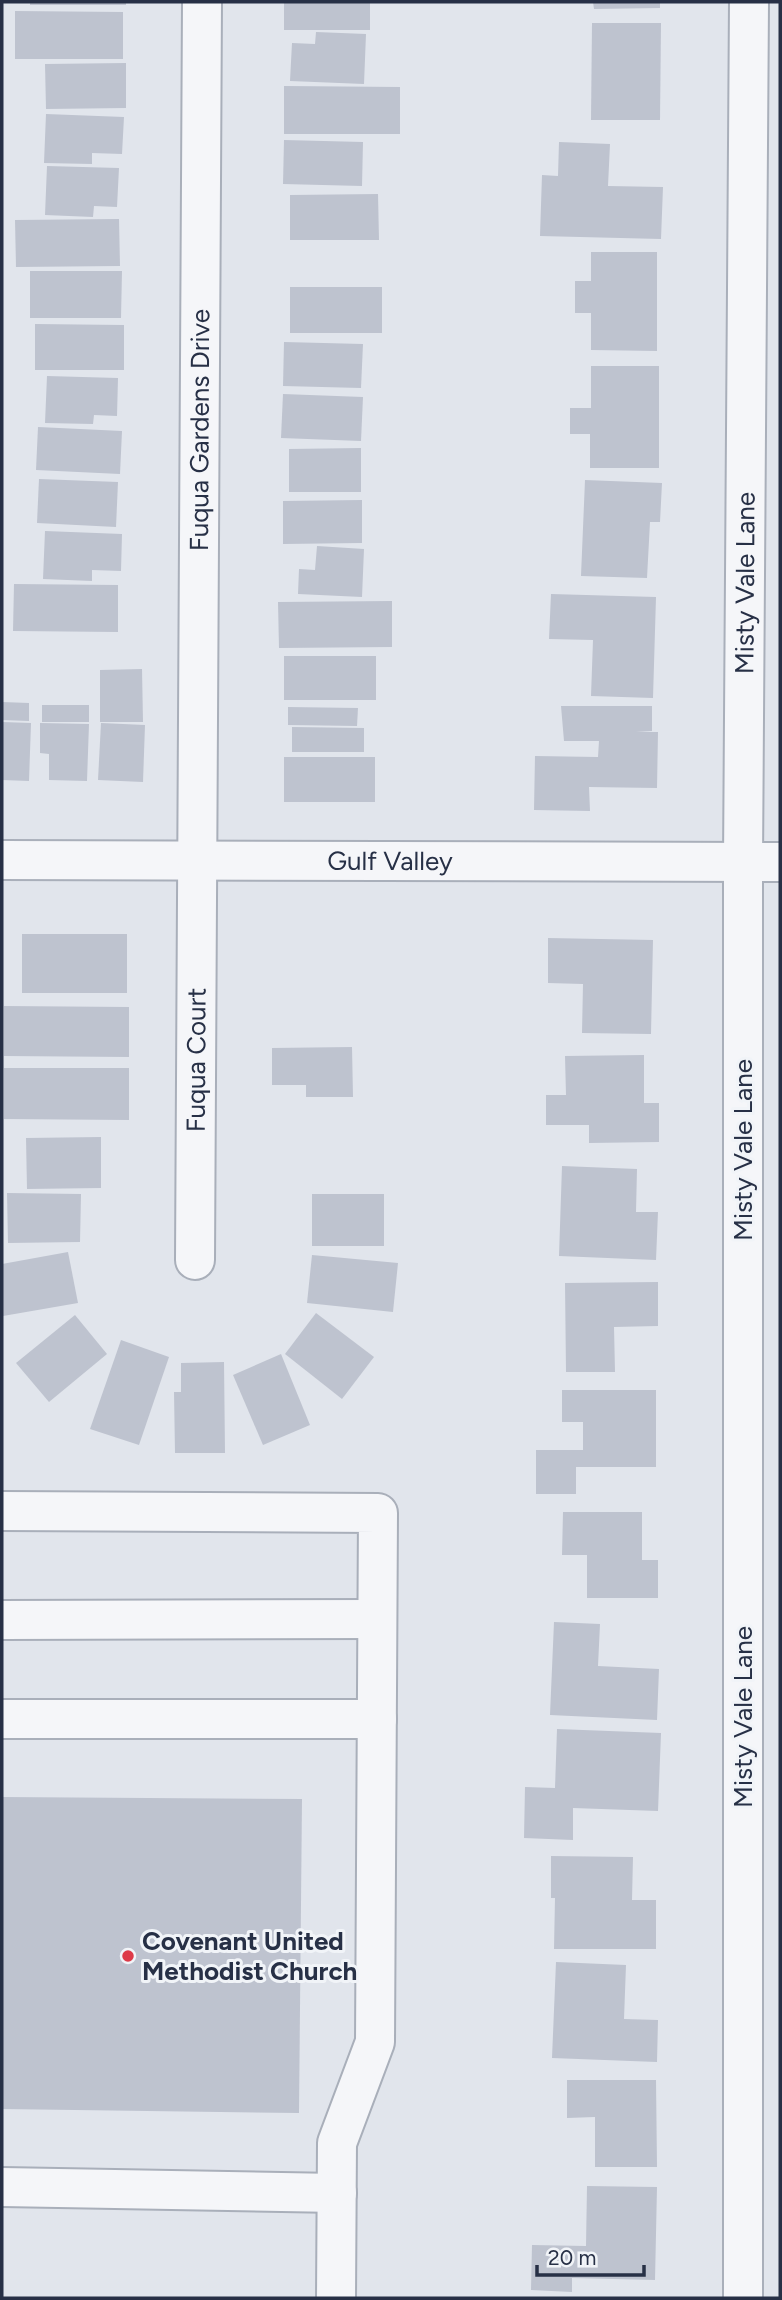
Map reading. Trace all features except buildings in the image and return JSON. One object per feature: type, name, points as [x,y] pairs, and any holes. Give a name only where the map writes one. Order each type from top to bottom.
[{"type":"street","name":"Fuqua Gardens Drive","points":[[199,860],[202,2]]},
{"type":"street","name":"Misty Vale Lane","points":[[743,2298],[762,862],[749,2]]},
{"type":"street","name":"Gulf Valley","points":[[2,860],[762,862]]},
{"type":"street","name":"Fuqua Court","points":[[195,1260],[199,860]]},
{"type":"street","points":[[2,1511],[378,1513],[375,2042],[337,2143],[336,2298]]},
{"type":"street","points":[[2,1620],[377,1619]]},
{"type":"street","points":[[2,1719],[377,1719]]},
{"type":"street","points":[[2,2187],[337,2193]]},
{"type":"place","name":"Covenant United Methodist Church","points":[[128,1956]]}]
